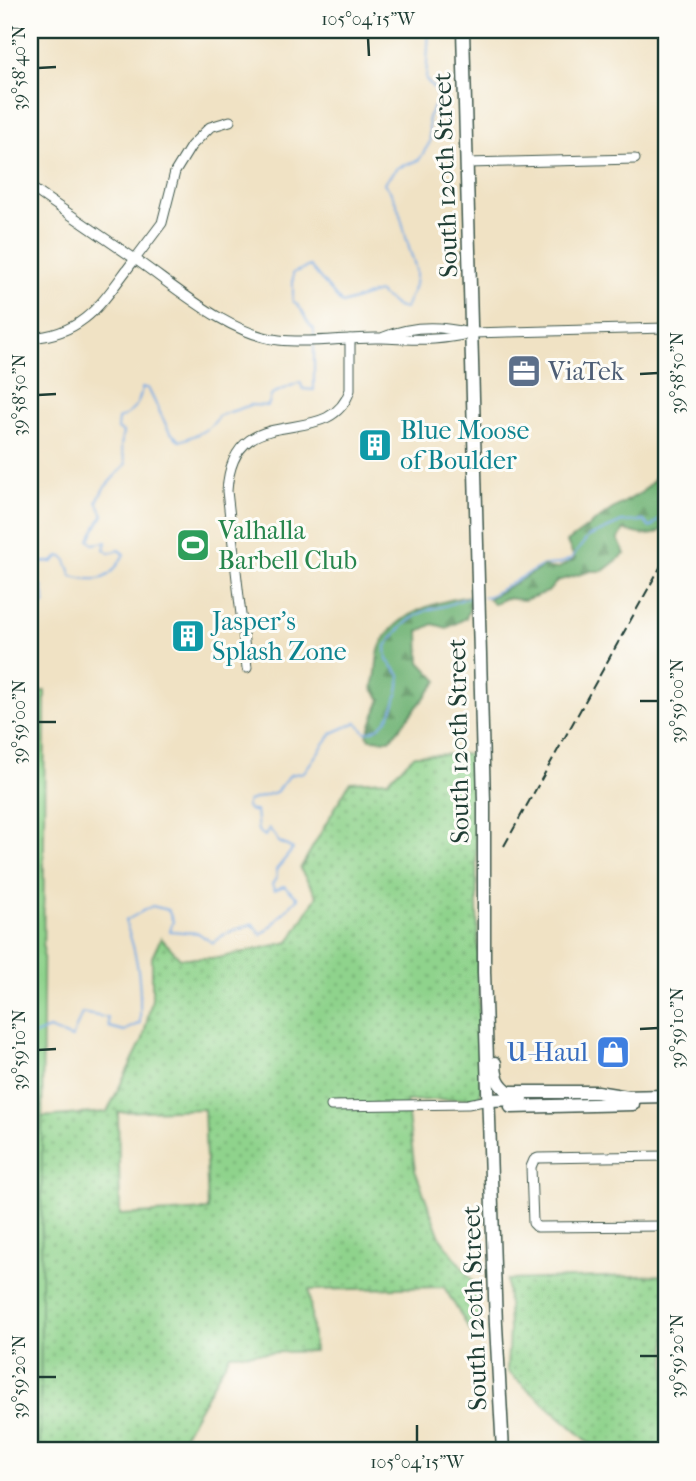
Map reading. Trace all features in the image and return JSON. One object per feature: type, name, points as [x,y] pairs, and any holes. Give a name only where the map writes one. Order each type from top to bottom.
[{"type":"main road","name":"South 120th Street","points":[[463,30],[484,802],[484,972],[503,1449]]},
{"type":"main road","points":[[484,972],[494,1032],[495,1072],[502,1087],[517,1093],[597,1092],[628,1097]]},
{"type":"main road","points":[[490,1104],[666,1096]]},
{"type":"main road","points":[[490,1104],[666,1104]]},
{"type":"street","points":[[30,338],[53,335],[91,316],[162,223],[174,172],[191,146],[210,127],[230,121]]},
{"type":"street","points":[[467,163],[635,159]]},
{"type":"street","points":[[30,187],[240,329],[270,338],[446,340],[472,333],[666,328]]},
{"type":"street","points":[[247,668],[227,491],[229,470],[240,449],[257,434],[313,423],[339,408],[348,398],[350,390],[350,339]]},
{"type":"street","points":[[331,1106],[490,1104]]},
{"type":"street","points":[[666,1156],[538,1158],[531,1167],[533,1223],[537,1227],[666,1226]]},
{"type":"street","points":[[376,1451],[503,1449]]},
{"type":"green space","points":[[666,443],[666,526],[656,533],[646,535],[624,530],[618,539],[625,554],[603,571],[591,571],[557,581],[548,592],[524,600],[505,598],[494,604],[488,599],[543,567],[557,569],[575,559],[567,542],[611,510],[642,492],[661,473]]},
{"type":"green space","points":[[470,596],[471,605],[466,618],[447,628],[433,624],[419,631],[420,662],[438,681],[390,740],[370,739],[367,735],[381,699],[372,688],[379,651],[388,634],[419,610]]},
{"type":"green space","points":[[45,691],[40,1451],[30,1451],[30,692]]},
{"type":"green space","points":[[474,754],[481,1098],[406,1101],[415,1170],[440,1237],[477,1287],[481,1337],[474,1337],[444,1287],[309,1290],[314,1351],[230,1354],[175,1451],[40,1451],[42,1117],[107,1112],[143,1039],[152,999],[152,957],[161,938],[180,958],[218,958],[289,942],[317,896],[300,869],[350,782],[388,780],[415,755]],"holes":[[[204,1109],[208,1210],[120,1215],[118,1112]]]},
{"type":"green space","points":[[666,1275],[666,1451],[599,1451],[507,1371],[507,1280]]},
{"type":"waterway","points":[[314,339],[314,329],[293,301],[293,273],[310,266],[342,304],[378,292],[397,307],[405,309],[413,290],[416,275],[414,263],[398,207],[384,183],[397,168],[419,160],[430,142],[428,117],[437,102],[436,91],[426,80],[429,30]]},
{"type":"waterway","points":[[30,560],[53,562],[59,556],[65,558],[72,576],[90,579],[109,575],[119,563],[124,554],[119,550],[109,553],[104,549],[106,542],[93,544],[89,540],[103,515],[97,501],[104,488],[126,464],[121,447],[123,432],[117,429],[118,419],[135,407],[142,388],[148,388],[169,431],[180,441],[207,429],[218,416],[251,405],[268,406],[272,394],[300,382],[303,389],[314,390],[314,344]]},
{"type":"waterway","points":[[482,597],[489,596],[543,565],[559,564],[571,559],[588,537],[622,522],[644,521],[650,528],[666,513]]},
{"type":"waterway","points":[[30,576],[42,586],[45,602],[40,608],[30,610]]},
{"type":"waterway","points":[[30,1037],[49,1029],[72,1038],[82,1013],[108,1018],[109,1027],[124,1031],[140,1023],[138,971],[125,921],[152,906],[168,910],[173,921],[170,931],[198,933],[213,943],[223,935],[252,924],[261,935],[271,926],[298,898],[284,886],[274,890],[272,884],[277,878],[276,870],[293,849],[279,842],[269,828],[265,836],[258,831],[256,811],[246,807],[248,801],[276,792],[290,775],[304,772],[332,733],[357,722],[365,732],[381,725],[392,711],[400,675],[387,660],[386,646],[403,626],[423,612],[473,597]]},
{"type":"waterway","points":[[30,649],[34,649],[35,660],[30,664]]},
{"type":"railway","points":[[504,846],[666,557]]},
{"type":"place","name":"ViaTek","points":[[524,371]]},
{"type":"place","name":"Blue Moose of Boulder","points":[[375,445]]},
{"type":"place","name":"Valhalla Barbell Club","points":[[193,545]]},
{"type":"place","name":"Jasper's Splash Zone","points":[[188,636]]},
{"type":"place","name":"U-Haul","points":[[613,1052]]}]
